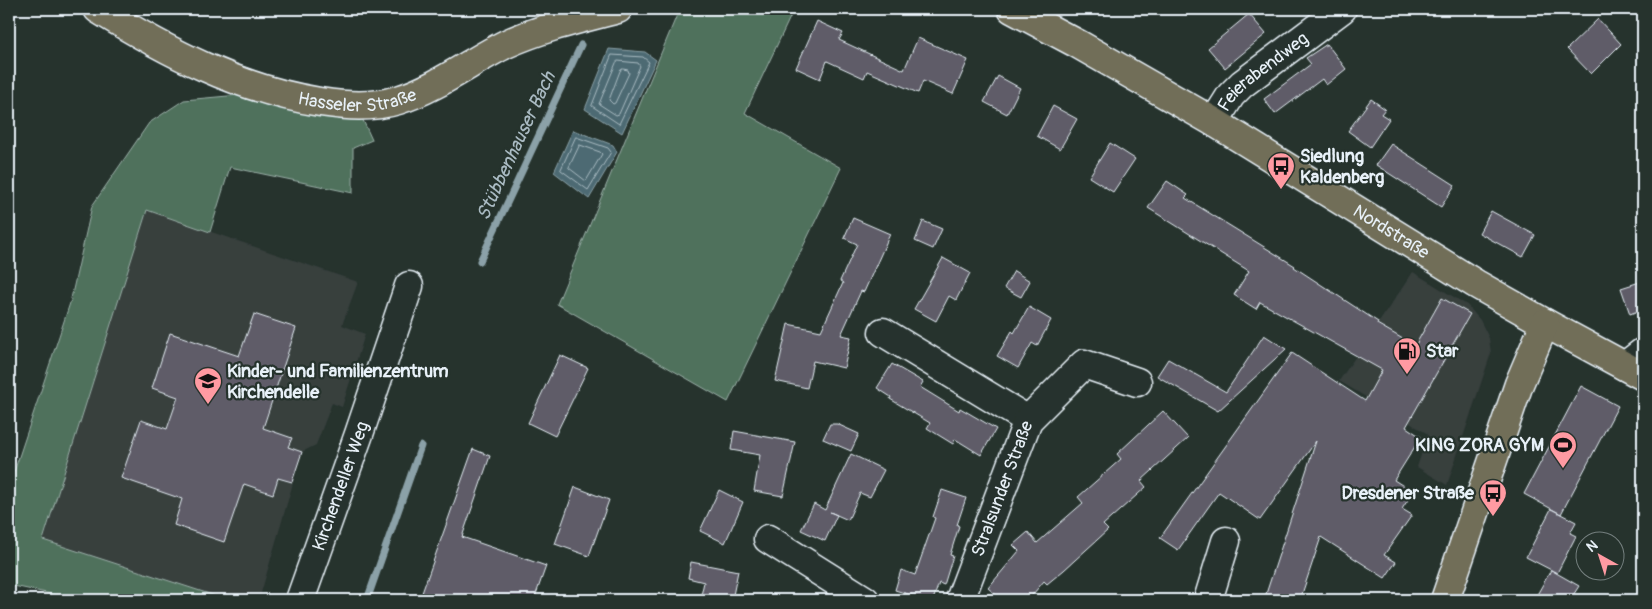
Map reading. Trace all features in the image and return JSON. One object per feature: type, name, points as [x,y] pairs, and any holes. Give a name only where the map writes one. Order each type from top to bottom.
[{"type":"main road","name":"Hasseler Straße","points":[[98,9],[125,26],[205,68],[236,81],[292,97],[346,106],[372,105],[398,100],[421,91],[507,44],[543,30],[618,9]]},
{"type":"main road","name":"Nordstraße","points":[[1012,9],[1078,44],[1214,122],[1443,264],[1545,324],[1637,365]]},
{"type":"main road","points":[[1445,600],[1519,384],[1545,324]]},
{"type":"street","name":"Feierabendweg","points":[[1214,122],[1231,95],[1242,84],[1342,9]]},
{"type":"street","name":"Kirchendeller Weg","points":[[300,600],[353,453],[409,286]]},
{"type":"street","points":[[883,332],[1028,420]]},
{"type":"street","name":"Stralsunder Straße","points":[[960,600],[1028,420],[1084,364],[1137,382]]},
{"type":"street","points":[[768,539],[865,600]]},
{"type":"street","points":[[1208,600],[1226,541]]},
{"type":"shaded area","name":"Kinder- und Familienzentrum Kirchendelle","points":[[147,210],[358,282],[342,325],[365,334],[342,407],[332,403],[316,445],[302,452],[259,600],[228,600],[43,541]]},
{"type":"shaded area","points":[[1413,272],[1467,305],[1480,320],[1489,338],[1491,353],[1447,485],[1417,467],[1428,434],[1339,381]]},
{"type":"green space","points":[[794,9],[745,113],[841,168],[728,402],[557,304],[679,10]]},
{"type":"green space","points":[[239,95],[362,118],[372,140],[353,148],[353,193],[230,167],[210,232],[147,210],[43,540],[228,600],[79,600],[9,585],[9,487],[70,303],[92,206],[149,123],[184,100]]},
{"type":"water","points":[[609,49],[645,52],[656,60],[622,133],[585,109]]},
{"type":"water","points":[[573,130],[613,145],[617,152],[589,199],[554,172]]},
{"type":"building","points":[[1249,14],[1266,34],[1225,68],[1208,48]]},
{"type":"building","points":[[1598,19],[1621,44],[1591,74],[1567,49]]},
{"type":"building","points":[[817,21],[843,33],[839,40],[904,70],[918,38],[968,60],[953,94],[923,81],[918,93],[867,71],[864,78],[827,61],[820,79],[796,68]]},
{"type":"building","points":[[1327,44],[1346,69],[1326,85],[1322,79],[1275,114],[1264,99],[1311,64],[1306,58]]},
{"type":"building","points":[[998,76],[1020,88],[1007,114],[984,102]]},
{"type":"building","points":[[1371,99],[1385,109],[1381,114],[1389,119],[1370,147],[1348,131]]},
{"type":"building","points":[[1053,106],[1077,119],[1060,149],[1037,136]]},
{"type":"building","points":[[1110,143],[1135,159],[1113,192],[1089,177]]},
{"type":"building","points":[[1391,144],[1455,185],[1441,207],[1376,165]]},
{"type":"building","points":[[1167,181],[1188,195],[1185,198],[1295,266],[1378,322],[1377,324],[1415,346],[1442,298],[1470,314],[1406,427],[1421,437],[1394,480],[1413,492],[1402,509],[1412,515],[1384,555],[1396,562],[1385,578],[1321,537],[1300,600],[1264,600],[1316,441],[1260,520],[1219,492],[1178,550],[1160,538],[1292,353],[1365,401],[1382,370],[1260,302],[1256,309],[1234,295],[1249,271],[1148,208]]},
{"type":"building","points":[[1491,211],[1535,235],[1523,257],[1479,233]]},
{"type":"building","points":[[853,218],[890,234],[864,292],[861,291],[841,335],[851,337],[844,368],[813,361],[807,388],[775,381],[788,324],[821,331],[843,283],[840,281],[857,244],[844,238]]},
{"type":"building","points":[[923,221],[942,229],[933,249],[915,241]]},
{"type":"building","points":[[943,258],[970,273],[956,300],[949,296],[936,321],[914,309]]},
{"type":"building","points":[[1014,271],[1030,281],[1021,297],[1004,288]]},
{"type":"building","points":[[1643,281],[1643,309],[1630,314],[1621,288]]},
{"type":"building","points":[[1029,307],[1051,320],[1037,346],[1032,343],[1018,368],[997,356],[1012,331],[1014,333]]},
{"type":"building","points":[[254,314],[296,328],[263,428],[292,438],[288,447],[302,452],[292,482],[278,478],[273,494],[244,484],[224,542],[174,525],[182,499],[121,478],[141,420],[167,429],[178,397],[152,388],[170,333],[239,356]]},
{"type":"building","points":[[1264,335],[1286,349],[1218,411],[1157,376],[1168,359],[1226,392]]},
{"type":"building","points":[[560,355],[588,368],[555,436],[528,423]]},
{"type":"building","points":[[892,364],[923,382],[920,387],[959,411],[960,408],[996,429],[981,455],[955,439],[953,444],[927,428],[930,423],[890,399],[891,397],[877,388]]},
{"type":"building","points":[[1581,386],[1618,406],[1561,514],[1524,494]]},
{"type":"building","points":[[1163,411],[1188,438],[1141,481],[1146,487],[1103,525],[1108,530],[1047,584],[1044,581],[1028,600],[1002,600],[988,588],[1019,551],[1013,545],[1028,532],[1037,543],[1083,503],[1078,497],[1121,459],[1117,454]]},
{"type":"building","points":[[830,424],[837,424],[859,434],[851,451],[823,439]]},
{"type":"building","points":[[734,431],[795,442],[783,496],[754,491],[760,455],[731,450]]},
{"type":"building","points":[[473,449],[490,456],[462,537],[546,566],[534,600],[444,600],[422,593]]},
{"type":"building","points":[[851,454],[884,470],[870,497],[860,493],[848,520],[837,515],[825,541],[801,530],[814,504],[825,510]]},
{"type":"building","points":[[575,487],[609,500],[589,556],[555,544]]},
{"type":"building","points":[[719,490],[743,502],[725,543],[700,531]]},
{"type":"building","points":[[942,490],[966,498],[957,525],[959,526],[950,555],[953,556],[944,585],[939,583],[933,600],[927,600],[895,590],[901,570],[915,575],[935,518],[933,517]]},
{"type":"building","points":[[1551,509],[1576,522],[1570,533],[1574,535],[1574,540],[1557,573],[1526,557]]},
{"type":"building","points":[[691,562],[738,571],[732,600],[700,600],[704,582],[688,578]]},
{"type":"building","points":[[1551,570],[1579,586],[1570,600],[1534,600]]},
{"type":"waterway","name":"Stübbenhauser Bach","points":[[480,261],[581,45]]},
{"type":"waterway","name":"Stübbenhauser Bach","points":[[367,600],[421,446]]},
{"type":"place","name":"Siedlung Kaldenberg","points":[[1281,190]]},
{"type":"place","name":"Star","points":[[1407,375]]},
{"type":"place","name":"Kinder- und Familienzentrum Kirchendelle","points":[[208,405]]},
{"type":"place","name":"KING ZORA GYM","points":[[1563,469]]},
{"type":"place","name":"Dresdener Straße","points":[[1493,517]]}]
